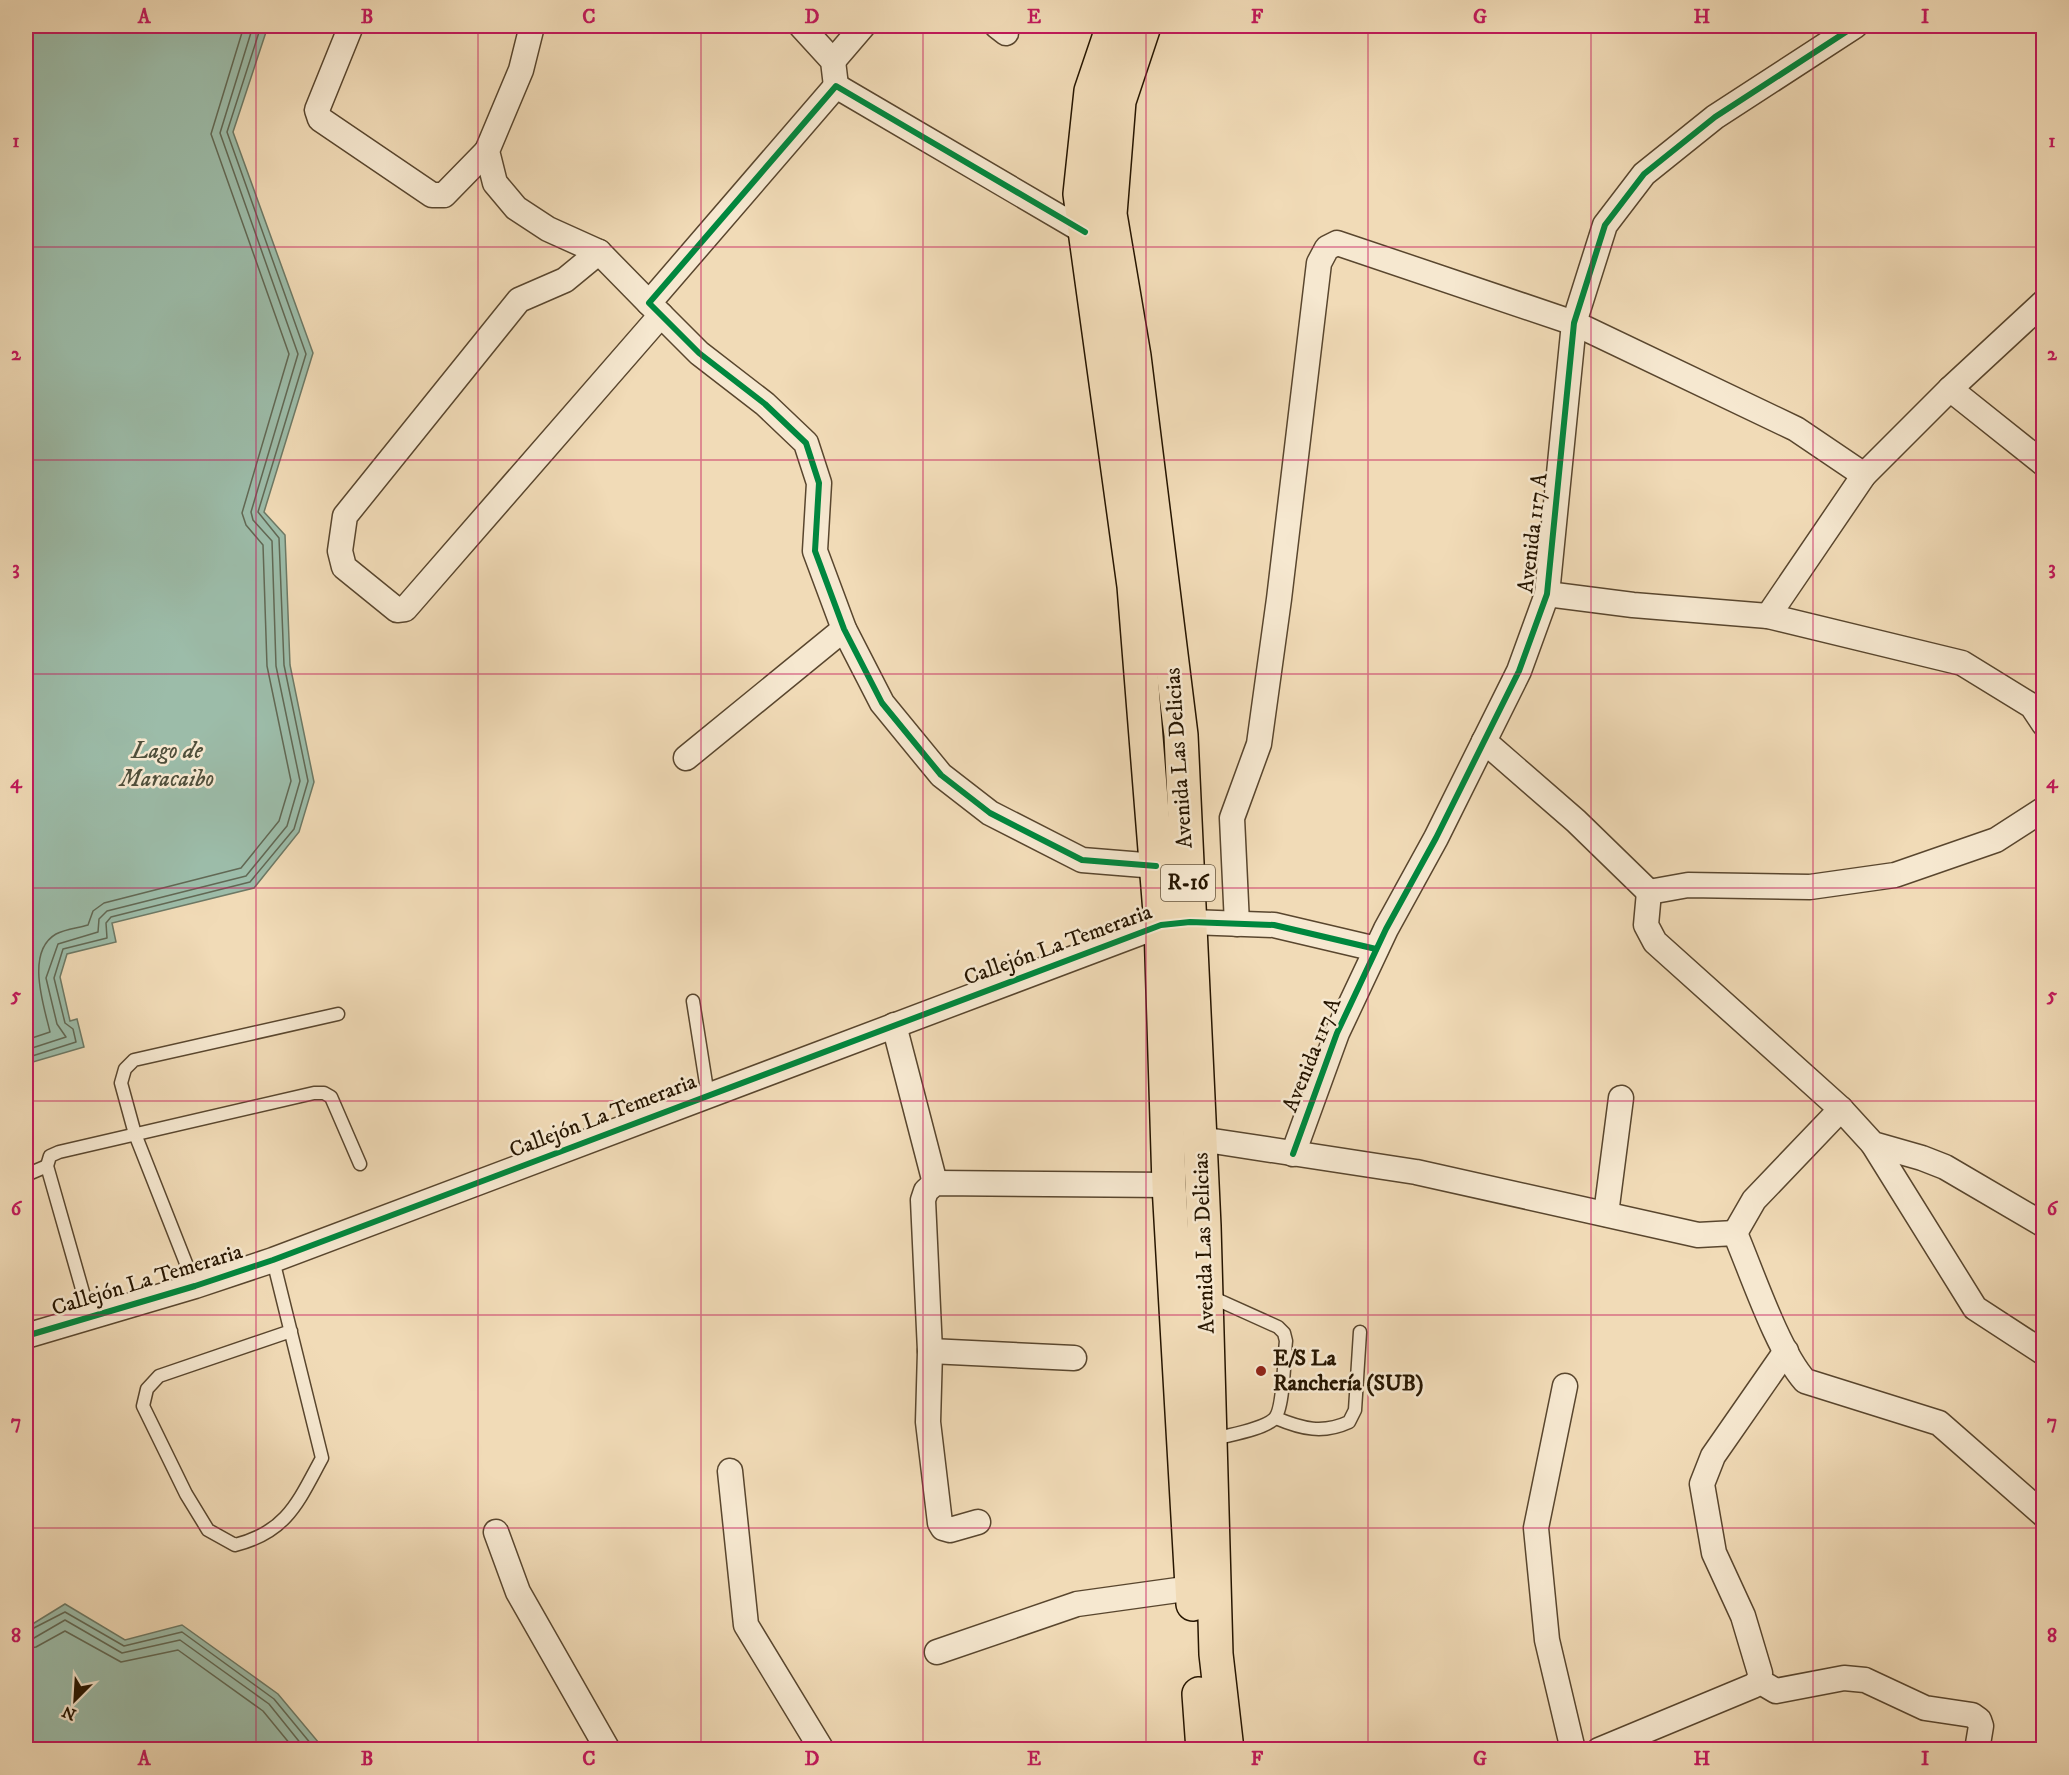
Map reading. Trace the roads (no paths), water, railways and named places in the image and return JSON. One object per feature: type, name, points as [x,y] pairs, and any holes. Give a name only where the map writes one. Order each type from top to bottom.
[{"type":"main road","name":"Avenida Las Delicias","points":[[1113,26],[1091,91],[1080,194],[1134,586],[1156,866],[1175,924],[1200,1139],[1216,1654],[1227,1749]]},
{"type":"main road","name":"Avenida Las Delicias","points":[[1144,26],[1119,101],[1110,214],[1134,356],[1181,735],[1169,1185],[1203,1749]]},
{"type":"street","points":[[351,26],[317,110],[320,120],[432,195],[444,195],[487,151],[521,70],[532,26]]},
{"type":"street","points":[[599,252],[565,280],[519,300],[345,516],[340,551],[344,567],[397,610],[405,609],[655,309],[836,86],[834,62],[801,26]]},
{"type":"street","points":[[834,62],[863,26]]},
{"type":"street","name":"Avenida 117 A","points":[[1293,1154],[1337,1033],[1377,949],[1519,671],[1546,594],[1574,323],[1605,225],[1644,174],[1715,117],[1855,26]]},
{"type":"street","points":[[836,86],[1084,232]]},
{"type":"street","points":[[487,151],[495,183],[516,208],[548,229],[599,252],[699,353],[765,404],[806,443],[819,483],[815,551],[844,629],[882,703],[941,775],[990,813],[1082,860],[1156,866]]},
{"type":"street","points":[[1237,924],[1232,818],[1258,744],[1319,263],[1327,248],[1337,243],[1574,323],[1796,429],[1864,475]]},
{"type":"street","points":[[1768,616],[1864,475],[1950,389],[2043,302]]},
{"type":"street","points":[[1950,389],[2043,464]]},
{"type":"street","points":[[1546,594],[1633,605],[1768,616],[1962,663],[2032,706],[2043,724]]},
{"type":"street","points":[[686,758],[844,629]]},
{"type":"street","points":[[1484,741],[1576,821],[1649,892]]},
{"type":"street","points":[[1649,892],[1688,885],[1810,887],[1895,874],[1996,840],[2043,809]]},
{"type":"street","points":[[1649,892],[1646,925],[1655,942],[1841,1109],[1873,1144],[1975,1308],[2043,1353]]},
{"type":"street","points":[[1175,924],[1274,925],[1377,949]]},
{"type":"street","name":"Callejón La Temeraria","points":[[26,1336],[195,1286],[273,1260],[894,1025],[1175,924]]},
{"type":"street","points":[[894,1025],[935,1183]]},
{"type":"street","points":[[1606,1214],[1621,1098]]},
{"type":"street","points":[[1735,1233],[1754,1200],[1841,1109]]},
{"type":"street","points":[[1200,1139],[1416,1172],[1698,1235],[1735,1233]]},
{"type":"street","points":[[1873,1144],[1945,1167],[2043,1226]]},
{"type":"street","points":[[978,1522],[950,1530],[943,1528],[940,1523],[928,1422],[930,1350],[922,1200],[926,1191],[935,1183],[1169,1185]]},
{"type":"street","points":[[1735,1233],[1786,1351],[1796,1371],[1805,1381],[1939,1424],[2043,1515]]},
{"type":"street","points":[[930,1350],[1074,1358]]},
{"type":"street","points":[[1599,1749],[1753,1686],[1759,1681],[1760,1672],[1743,1616],[1714,1553],[1702,1484],[1713,1456],[1786,1351]]},
{"type":"street","points":[[1565,1386],[1536,1528],[1547,1640],[1573,1749]]},
{"type":"street","points":[[730,1471],[746,1625],[822,1749]]},
{"type":"street","points":[[496,1532],[518,1592],[608,1749]]},
{"type":"street","points":[[937,1652],[1077,1604],[1192,1588]]},
{"type":"street","points":[[1759,1681],[1776,1691],[1844,1678],[1865,1680],[1925,1708],[1972,1715],[1979,1720],[1981,1726],[1977,1749]]},
{"type":"lane","points":[[693,1001],[708,1096]]},
{"type":"lane","points":[[195,1286],[135,1134],[121,1083],[125,1068],[134,1060],[338,1014]]},
{"type":"lane","points":[[90,1317],[47,1166],[50,1156],[135,1134],[324,1093],[331,1097],[360,1164]]},
{"type":"lane","points":[[26,1175],[47,1166]]},
{"type":"lane","points":[[273,1260],[291,1331],[322,1458],[286,1519],[258,1539],[235,1545],[208,1530],[186,1494],[143,1406],[147,1389],[159,1376],[291,1331]]},
{"type":"lane","points":[[1206,1295],[1278,1327],[1284,1333],[1286,1341],[1280,1407],[1276,1418],[1266,1424],[1210,1440]]},
{"type":"lane","points":[[1276,1418],[1299,1428],[1316,1430],[1335,1429],[1350,1422],[1355,1410],[1360,1332]]},
{"type":"water","name":"Lago de Maracaibo","points":[[26,26],[268,26],[233,132],[313,353],[264,512],[285,535],[290,665],[314,782],[299,832],[254,888],[112,923],[116,942],[67,954],[60,977],[70,1021],[77,1019],[84,1047],[26,1064]]},
{"type":"water","points":[[65,1604],[125,1640],[182,1625],[278,1694],[324,1749],[26,1749],[26,1628]]},
{"type":"place","name":"E/S La Ranchería (SUB)","points":[[1261,1371]]}]
